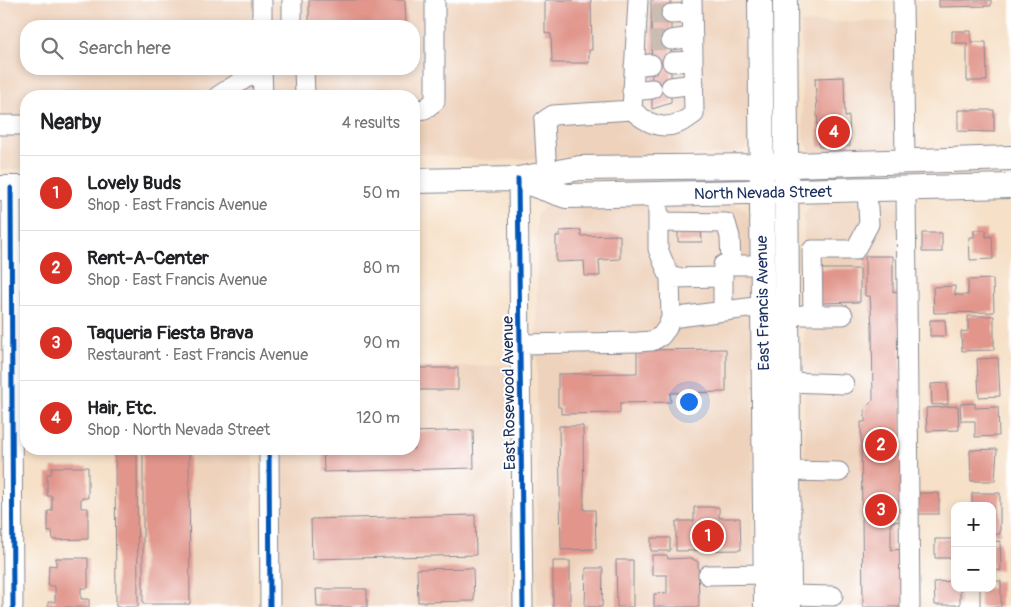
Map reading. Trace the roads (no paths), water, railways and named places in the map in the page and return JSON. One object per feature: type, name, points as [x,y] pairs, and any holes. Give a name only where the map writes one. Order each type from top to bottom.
[{"type":"main road","name":"East Francis Avenue","points":[[760,0],[766,607]]},
{"type":"main road","name":"East Francis Avenue","points":[[785,0],[789,601]]},
{"type":"main road","name":"North Nevada Street","points":[[420,181],[518,179],[580,168],[761,166],[1011,158]]},
{"type":"main road","name":"North Nevada Street","points":[[518,179],[566,196],[658,204],[761,193],[1011,186]]},
{"type":"street","points":[[262,0],[262,20]]},
{"type":"street","points":[[292,0],[292,20]]},
{"type":"street","points":[[420,110],[425,110],[435,101],[435,0]]},
{"type":"street","points":[[902,0],[905,162]]},
{"type":"street","points":[[642,10],[643,65],[632,100],[643,120],[660,126],[680,124],[694,114],[692,6],[671,14]]},
{"type":"street","points":[[672,40],[693,37]]},
{"type":"street","points":[[672,62],[693,61]]},
{"type":"street","points":[[228,90],[251,75]]},
{"type":"street","points":[[261,75],[263,90]]},
{"type":"street","points":[[304,75],[305,90]]},
{"type":"street","points":[[671,87],[694,84]]},
{"type":"street","points":[[547,175],[544,121],[553,115],[632,100],[652,89]]},
{"type":"street","points":[[0,125],[20,125]]},
{"type":"street","name":"East Rosewood Avenue","points":[[518,179],[523,607]]},
{"type":"street","points":[[12,188],[6,404],[7,583],[13,607]]},
{"type":"street","points":[[906,190],[910,607]]},
{"type":"street","points":[[813,315],[812,250],[855,250],[869,224],[866,191]]},
{"type":"street","points":[[658,204],[665,222],[726,223],[730,237],[723,310]]},
{"type":"street","points":[[521,344],[652,341],[661,336],[671,318],[670,278],[658,249],[658,204]]},
{"type":"street","points":[[670,278],[762,265]]},
{"type":"street","points":[[787,272],[812,271]]},
{"type":"street","points":[[671,318],[763,306]]},
{"type":"street","points":[[787,316],[843,315]]},
{"type":"street","points":[[788,382],[844,384]]},
{"type":"street","points":[[269,455],[270,607]]},
{"type":"street","points":[[788,472],[839,472]]},
{"type":"street","points":[[708,575],[766,574]]},
{"type":"street","points":[[789,601],[833,596]]},
{"type":"tunnel","points":[[652,15],[671,14]]},
{"type":"tunnel","points":[[651,41],[671,40]]},
{"type":"place","name":"Hair, Etc.","points":[[834,132]]},
{"type":"place","name":"Rent-A-Center","points":[[881,445]]},
{"type":"place","name":"Taqueria Fiesta Brava","points":[[881,510]]},
{"type":"place","name":"Lovely Buds","points":[[708,536]]}]
